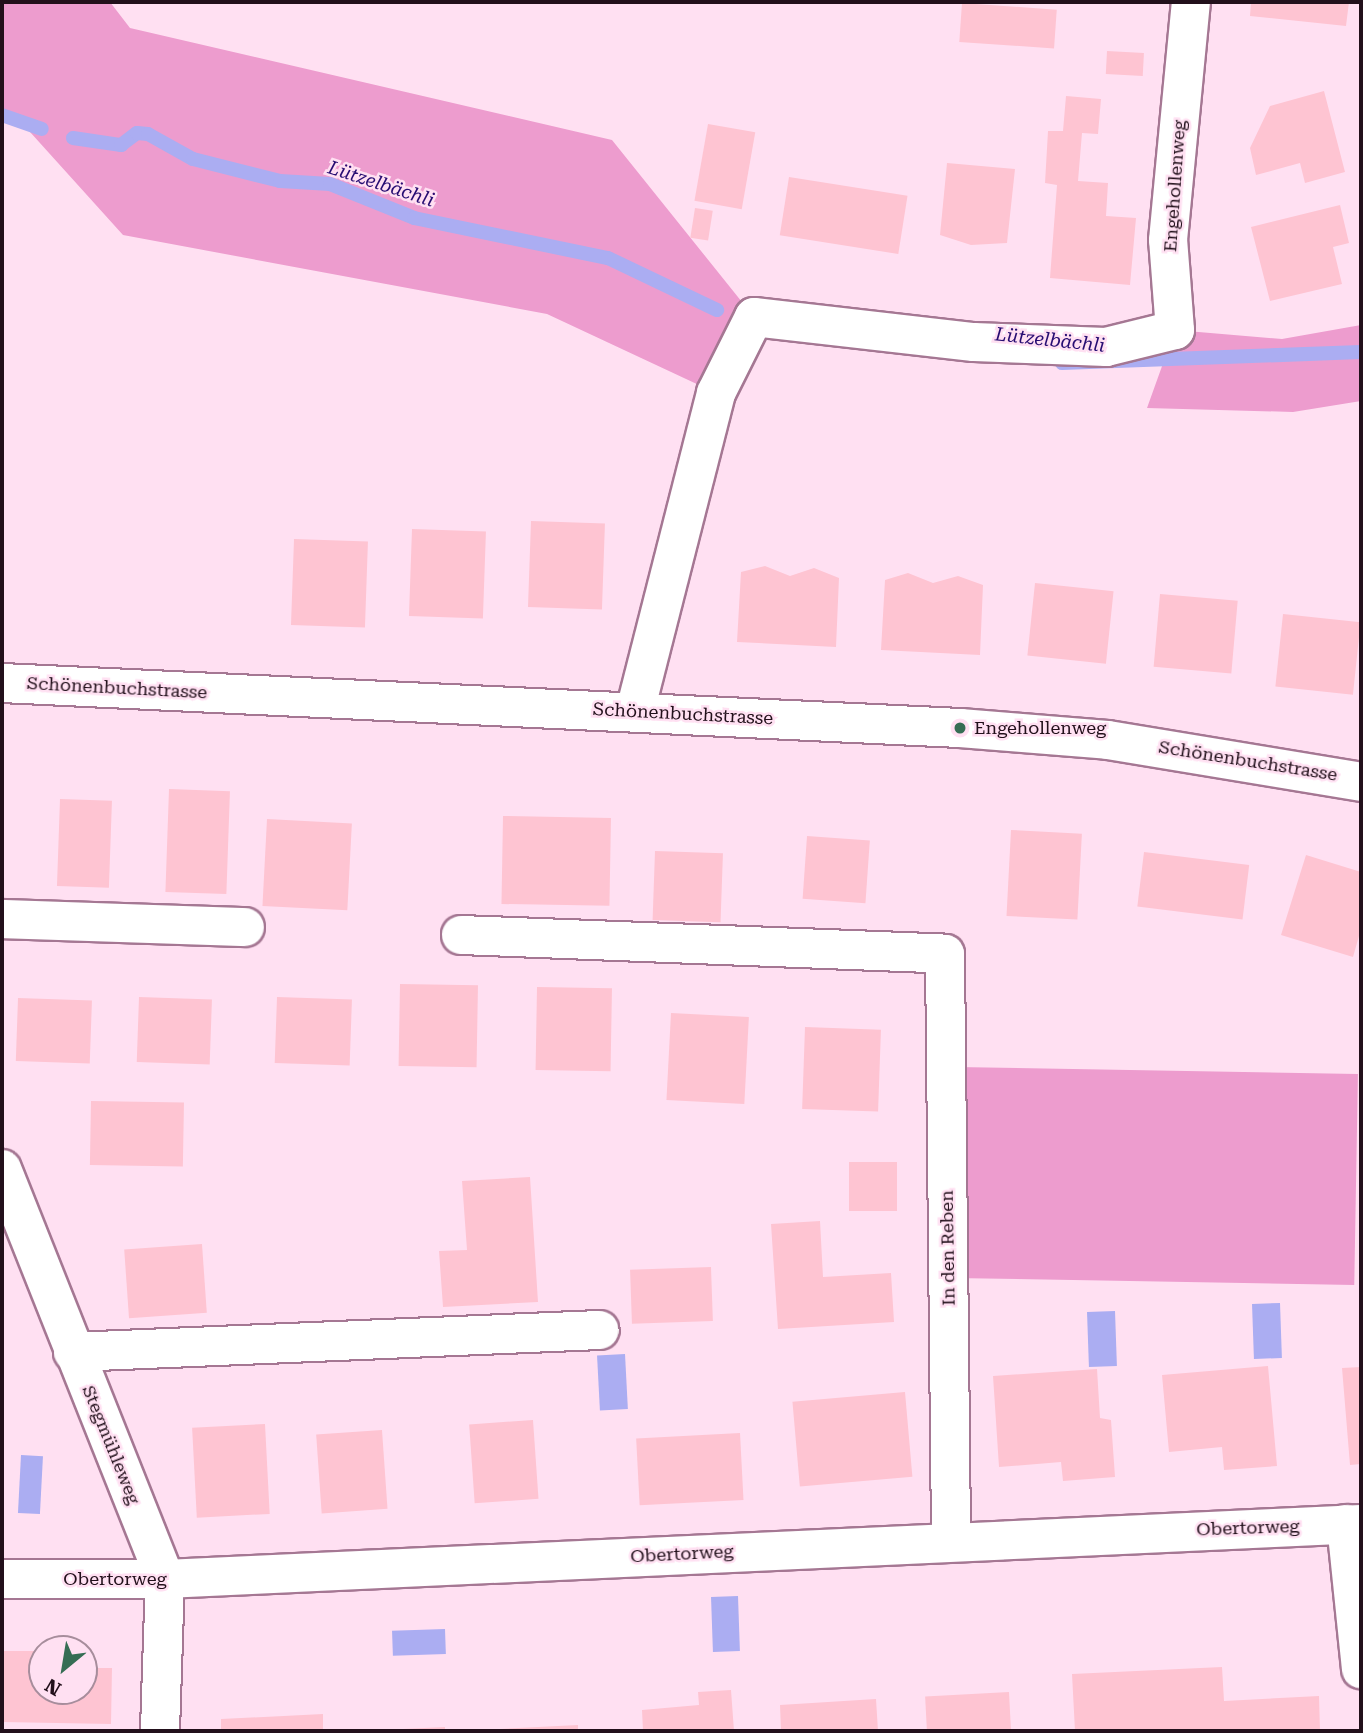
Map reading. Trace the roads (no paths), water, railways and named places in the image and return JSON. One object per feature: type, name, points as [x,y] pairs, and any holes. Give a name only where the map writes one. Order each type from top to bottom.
[{"type":"street","name":"Engehollenweg","points":[[635,711],[716,393],[754,317],[974,342],[1106,347],[1175,330],[1168,240],[1191,2]]},
{"type":"street","name":"Schönenbuchstrasse","points":[[2,683],[635,711],[1108,740],[1361,782]]},
{"type":"street","points":[[2,919],[245,927]]},
{"type":"street","name":"In den Reben","points":[[461,935],[945,954],[951,1541]]},
{"type":"street","name":"Stegmühleweg","points":[[2,1169],[72,1352],[166,1579],[160,1731]]},
{"type":"street","points":[[72,1352],[600,1330]]},
{"type":"street","points":[[1354,1524],[1361,1669]]},
{"type":"street","name":"Obertorweg","points":[[2,1578],[166,1579],[1354,1524]]},
{"type":"water","points":[[1280,1303],[1282,1358],[1254,1359],[1252,1304]]},
{"type":"water","points":[[1115,1311],[1117,1366],[1089,1367],[1087,1312]]},
{"type":"water","points":[[625,1354],[628,1409],[600,1410],[597,1355]]},
{"type":"water","points":[[21,1455],[43,1456],[40,1514],[18,1513]]},
{"type":"water","points":[[738,1596],[740,1651],[713,1652],[711,1597]]},
{"type":"water","points":[[445,1629],[446,1654],[393,1656],[392,1631]]},
{"type":"waterway","name":"Lützelbächli","points":[[2,115],[42,129]]},
{"type":"waterway","name":"Lützelbächli","points":[[73,138],[121,145],[137,133],[148,134],[193,159],[280,181],[330,184],[414,218],[608,258],[717,310]]},
{"type":"waterway","name":"Lützelbächli","points":[[1062,363],[1361,352]]},
{"type":"place","name":"Engehollenweg","points":[[960,728]]}]
